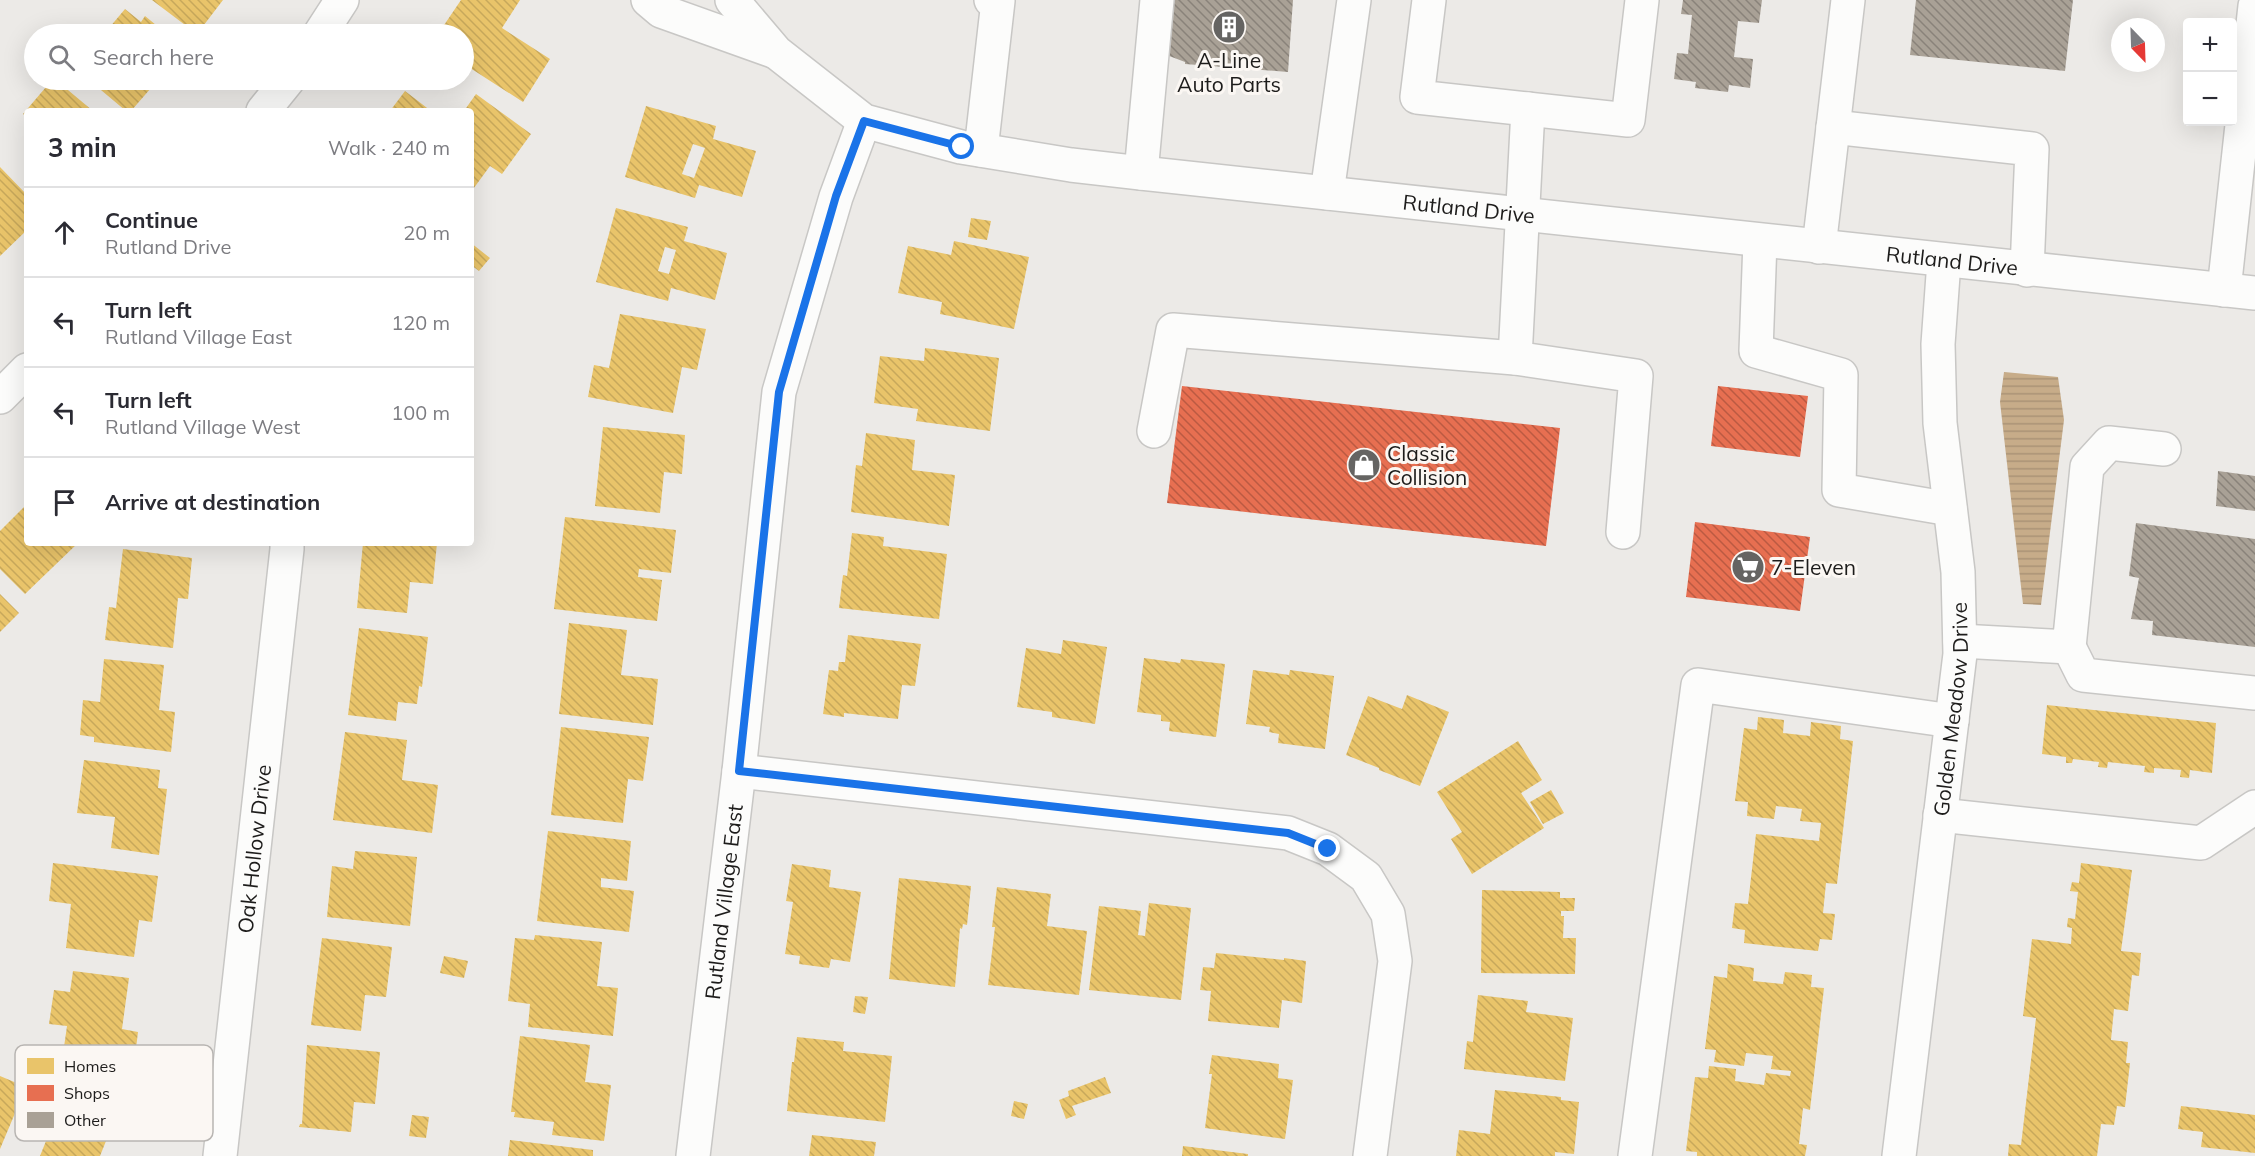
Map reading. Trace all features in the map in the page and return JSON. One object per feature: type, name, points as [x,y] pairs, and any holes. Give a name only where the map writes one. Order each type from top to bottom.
[{"type":"street","points":[[326,24],[342,0]]},
{"type":"street","points":[[648,0],[661,11],[776,52]]},
{"type":"street","name":"Rutland Drive","points":[[732,0],[776,52],[864,121],[962,147],[1071,165],[1141,173],[2239,291]]},
{"type":"street","points":[[981,150],[998,1],[991,0]]},
{"type":"street","points":[[1141,173],[1157,0]]},
{"type":"street","points":[[1327,193],[1354,0]]},
{"type":"street","points":[[1429,0],[1417,97],[1628,120],[1642,0]]},
{"type":"street","points":[[1819,247],[1848,0]]},
{"type":"street","points":[[2239,291],[2255,6]]},
{"type":"street","points":[[265,108],[280,90]]},
{"type":"street","points":[[1515,358],[1528,109]]},
{"type":"street","name":"Rutland Village East","points":[[693,1156],[739,771],[779,392],[836,196],[864,121]]},
{"type":"street","points":[[1833,127],[2032,149],[2027,270]]},
{"type":"street","points":[[1760,241],[1756,351],[1841,375],[1839,490],[1950,509]]},
{"type":"street","name":"Golden Meadow Drive","points":[[1899,1156],[1960,641],[1958,572],[1940,423],[1938,344],[1944,261]]},
{"type":"street","points":[[1154,431],[1173,330],[1515,358],[1636,376],[1623,532]]},
{"type":"street","points":[[0,397],[24,373]]},
{"type":"street","points":[[2164,448],[2109,442],[2087,467],[2069,647],[2083,675],[2255,693]]},
{"type":"street","name":"Oak Hollow Drive","points":[[220,1156],[285,573],[286,546]]},
{"type":"street","points":[[1960,641],[2069,647]]},
{"type":"street","points":[[1635,1156],[1698,684],[1952,720]]},
{"type":"street","points":[[739,771],[1288,833],[1328,849],[1366,877],[1388,914],[1395,961],[1392,1002],[1370,1156]]},
{"type":"street","points":[[1940,815],[2201,843],[2255,807]]},
{"type":"shaded area","points":[[2004,372],[2058,377],[2064,420],[2041,605],[2023,604],[2000,402]]},
{"type":"building: Homes","points":[[152,0],[223,0],[205,24],[184,24]]},
{"type":"building: Homes","points":[[461,0],[520,0],[502,28],[550,59],[523,102],[474,70],[474,24],[445,24]]},
{"type":"building: Homes","points":[[125,9],[141,22],[145,16],[155,24],[112,24]]},
{"type":"building: Homes","points":[[43,90],[68,90],[89,108],[28,108]]},
{"type":"building: Homes","points":[[101,90],[149,90],[134,108],[122,108]]},
{"type":"building: Homes","points":[[405,91],[427,108],[392,108]]},
{"type":"building: Homes","points":[[476,94],[531,134],[502,174],[490,166],[474,188],[474,108],[466,108]]},
{"type":"building: Homes","points":[[646,106],[716,126],[713,139],[756,151],[742,197],[699,185],[695,198],[625,177]],"holes":[[[693,144],[705,148],[694,178],[682,174]]]},
{"type":"building: Homes","points":[[0,167],[24,192],[24,233],[0,256]]},
{"type":"building: Homes","points":[[616,208],[688,227],[684,241],[727,253],[715,300],[671,288],[668,301],[596,282]],"holes":[[[665,247],[676,250],[669,274],[658,271]]]},
{"type":"building: Homes","points":[[971,218],[991,221],[987,240],[968,237]]},
{"type":"building: Homes","points":[[954,241],[1029,257],[1014,329],[940,314],[942,302],[898,293],[908,246],[951,255]]},
{"type":"building: Homes","points":[[474,245],[490,258],[479,271],[474,267]]},
{"type":"building: Homes","points":[[620,314],[706,329],[697,370],[682,367],[673,413],[588,397],[594,365],[609,368]]},
{"type":"building: Homes","points":[[925,348],[999,358],[990,431],[916,421],[918,409],[874,403],[880,356],[924,361]]},
{"type":"building: Homes","points":[[603,427],[685,435],[682,474],[664,472],[660,513],[595,506]]},
{"type":"building: Homes","points":[[866,433],[915,440],[912,470],[955,475],[949,526],[851,512],[856,465],[862,466]]},
{"type":"building: Homes","points":[[24,507],[24,546],[75,546],[25,594],[0,569],[0,531]]},
{"type":"building: Homes","points":[[565,517],[676,530],[671,573],[639,569],[638,577],[662,580],[657,621],[554,609]]},
{"type":"building: Homes","points":[[852,533],[884,537],[883,546],[947,554],[939,619],[839,608],[843,575],[847,576]]},
{"type":"building: Homes","points":[[363,546],[437,546],[433,584],[410,582],[407,613],[357,608]]},
{"type":"building: Homes","points":[[123,549],[192,558],[188,599],[178,598],[173,648],[105,640],[109,607],[116,608]]},
{"type":"building: Homes","points":[[0,594],[19,613],[0,632]]},
{"type":"building: Homes","points":[[569,623],[627,630],[621,675],[658,679],[653,725],[559,714]]},
{"type":"building: Homes","points":[[359,628],[428,637],[422,687],[419,686],[417,704],[398,702],[396,721],[348,715]]},
{"type":"building: Homes","points":[[848,635],[921,644],[915,686],[902,685],[898,719],[844,713],[844,717],[823,714],[829,670],[838,671],[839,662],[845,662]]},
{"type":"building: Homes","points":[[1063,640],[1107,647],[1095,724],[1052,717],[1052,712],[1017,707],[1026,648],[1061,654]]},
{"type":"building: Homes","points":[[1144,658],[1180,663],[1181,659],[1225,664],[1216,737],[1169,731],[1170,722],[1161,721],[1161,715],[1137,712]]},
{"type":"building: Homes","points":[[104,659],[164,665],[159,710],[175,712],[171,752],[94,742],[94,737],[80,735],[83,700],[100,702]]},
{"type":"building: Homes","points":[[1253,670],[1289,675],[1290,670],[1334,676],[1325,749],[1278,743],[1279,734],[1269,732],[1270,727],[1246,724]]},
{"type":"building: Homes","points":[[1407,695],[1449,712],[1420,786],[1346,755],[1368,696],[1402,709]]},
{"type":"building: Homes","points":[[2047,705],[2216,723],[2212,773],[2190,770],[2189,778],[2180,777],[2181,770],[2154,768],[2154,773],[2144,772],[2145,766],[2108,762],[2107,768],[2098,767],[2099,762],[2073,759],[2072,763],[2066,763],[2066,757],[2042,754]]},
{"type":"building: Homes","points":[[1758,717],[1784,720],[1783,733],[1810,736],[1811,722],[1841,726],[1840,739],[1853,741],[1837,884],[1826,883],[1823,913],[1835,914],[1832,940],[1820,939],[1818,951],[1744,943],[1745,930],[1732,928],[1735,903],[1748,904],[1756,834],[1819,841],[1821,823],[1800,821],[1802,809],[1776,806],[1774,819],[1747,816],[1748,802],[1735,801],[1744,728],[1757,730]]},
{"type":"building: Homes","points":[[561,727],[649,737],[643,781],[628,779],[623,823],[551,815]]},
{"type":"building: Homes","points":[[345,732],[407,740],[402,780],[438,785],[432,833],[333,820]]},
{"type":"building: Homes","points":[[1518,741],[1542,780],[1521,793],[1544,828],[1472,874],[1451,839],[1462,832],[1437,792]]},
{"type":"building: Homes","points":[[84,760],[160,770],[158,788],[167,789],[159,855],[111,848],[115,817],[77,813]]},
{"type":"building: Homes","points":[[1551,790],[1564,813],[1543,824],[1530,802]]},
{"type":"building: Homes","points":[[548,831],[631,841],[627,881],[601,878],[601,887],[634,891],[629,932],[537,921]]},
{"type":"building: Homes","points":[[355,851],[417,857],[410,926],[327,917],[332,866],[353,869]]},
{"type":"building: Homes","points":[[53,863],[158,876],[152,922],[139,920],[134,957],[66,948],[71,904],[49,901]]},
{"type":"building: Homes","points":[[2081,863],[2132,870],[2121,951],[2141,953],[2139,976],[2132,975],[2128,1011],[2114,1009],[2111,1040],[2128,1042],[2126,1063],[2130,1063],[2125,1107],[2117,1106],[2114,1125],[2101,1124],[2097,1156],[2008,1156],[2009,1144],[2021,1145],[2036,1018],[2023,1016],[2032,939],[2071,944],[2072,928],[2067,927],[2068,918],[2075,919],[2078,892],[2070,891],[2072,882],[2079,883]]},
{"type":"building: Homes","points":[[792,864],[831,870],[829,887],[861,892],[850,962],[831,959],[829,968],[799,964],[800,956],[785,954],[793,902],[786,901]]},
{"type":"building: Homes","points":[[899,878],[971,886],[967,925],[963,924],[962,929],[960,928],[955,987],[889,979]]},
{"type":"building: Homes","points":[[997,887],[1051,894],[1047,926],[1087,931],[1079,995],[988,985]]},
{"type":"building: Homes","points":[[1482,890],[1560,892],[1560,898],[1575,898],[1574,911],[1561,911],[1561,916],[1564,916],[1563,938],[1576,938],[1575,974],[1481,973]]},
{"type":"building: Homes","points":[[1149,903],[1191,908],[1181,1000],[1089,990],[1099,906],[1141,911],[1138,935],[1145,936]]},
{"type":"building: Homes","points":[[535,935],[602,942],[597,986],[618,988],[613,1036],[528,1027],[530,1004],[508,1001],[515,938],[534,940]]},
{"type":"building: Homes","points":[[322,938],[392,947],[386,997],[365,995],[361,1031],[311,1025]]},
{"type":"building: Homes","points":[[1216,953],[1306,961],[1302,1003],[1282,1000],[1279,1028],[1208,1021],[1211,991],[1200,990],[1203,967],[1214,968]]},
{"type":"building: Homes","points":[[444,956],[468,961],[464,978],[440,973]]},
{"type":"building: Homes","points":[[1728,964],[1754,968],[1753,981],[1783,984],[1785,972],[1812,975],[1811,987],[1824,988],[1810,1110],[1803,1108],[1799,1144],[1807,1145],[1805,1156],[1697,1156],[1697,1152],[1686,1151],[1695,1077],[1708,1078],[1709,1066],[1736,1069],[1735,1081],[1764,1085],[1766,1073],[1790,1076],[1791,1071],[1771,1069],[1773,1056],[1746,1053],[1744,1066],[1714,1062],[1716,1050],[1705,1049],[1714,976],[1727,978]]},
{"type":"building: Homes","points":[[73,971],[129,978],[122,1029],[138,1032],[136,1045],[64,1045],[67,1026],[49,1024],[54,990],[70,992]]},
{"type":"building: Homes","points":[[1478,995],[1528,1001],[1526,1012],[1573,1018],[1565,1081],[1464,1069],[1467,1041],[1473,1042]]},
{"type":"building: Homes","points":[[855,996],[868,997],[865,1014],[853,1012]]},
{"type":"building: Homes","points":[[520,1036],[590,1045],[585,1082],[611,1085],[604,1141],[552,1135],[554,1122],[514,1117],[515,1112],[511,1112]]},
{"type":"building: Homes","points":[[797,1037],[844,1042],[843,1051],[892,1056],[885,1122],[787,1111]]},
{"type":"building: Homes","points":[[307,1045],[380,1052],[375,1104],[354,1102],[351,1132],[299,1127],[302,1124]]},
{"type":"building: Homes","points":[[1212,1055],[1279,1064],[1278,1078],[1293,1080],[1285,1139],[1205,1128],[1212,1074],[1209,1074]]},
{"type":"building: Homes","points":[[0,1076],[15,1082],[15,1113],[0,1149]]},
{"type":"building: Homes","points":[[1105,1077],[1111,1093],[1072,1106],[1076,1115],[1066,1119],[1059,1100],[1069,1096],[1068,1091]]},
{"type":"building: Homes","points":[[1495,1090],[1561,1097],[1561,1100],[1579,1102],[1574,1154],[1555,1152],[1555,1156],[1456,1156],[1459,1130],[1490,1134]]},
{"type":"building: Homes","points":[[1014,1101],[1028,1104],[1024,1119],[1011,1116]]},
{"type":"building: Homes","points":[[2181,1106],[2255,1115],[2255,1153],[2201,1147],[2203,1132],[2178,1129]]},
{"type":"building: Homes","points":[[412,1115],[429,1117],[426,1138],[409,1136]]},
{"type":"building: Homes","points":[[812,1135],[876,1142],[874,1156],[809,1156]]},
{"type":"building: Homes","points":[[510,1140],[593,1150],[593,1156],[508,1156]]},
{"type":"building: Homes","points":[[46,1141],[106,1141],[100,1156],[40,1156]]},
{"type":"building: Homes","points":[[1183,1146],[1248,1154],[1248,1156],[1182,1156]]},
{"type":"building: Shops","name":"Classic Collision","points":[[1182,386],[1560,428],[1546,546],[1167,503]]},
{"type":"building: Shops","points":[[1718,386],[1808,396],[1800,457],[1711,446]]},
{"type":"building: Shops","name":"7-Eleven","points":[[1695,522],[1810,537],[1800,611],[1686,597]]},
{"type":"building: Other","name":"A-Line Auto Parts","points":[[1170,0],[1293,0],[1288,72],[1185,64],[1185,62],[1164,54]]},
{"type":"building: Other","points":[[1683,0],[1762,0],[1759,23],[1738,21],[1734,57],[1753,59],[1750,88],[1729,85],[1728,92],[1695,88],[1696,82],[1674,79],[1677,53],[1688,54],[1692,15],[1681,14]]},
{"type":"building: Other","points":[[1916,0],[2073,0],[2065,71],[1910,55]]},
{"type":"building: Other","points":[[2218,471],[2255,476],[2255,511],[2216,506]]},
{"type":"building: Other","points":[[2136,523],[2255,539],[2255,647],[2152,635],[2153,621],[2131,619],[2139,578],[2129,576]]},
{"type":"place","name":"A-Line Auto Parts","points":[[1229,27]]},
{"type":"place","name":"Classic Collision","points":[[1364,465]]},
{"type":"place","name":"7-Eleven","points":[[1748,567]]},
{"type":"route","points":[[962,147],[864,121],[836,196],[779,392],[739,771],[1288,833],[1328,849]]}]
